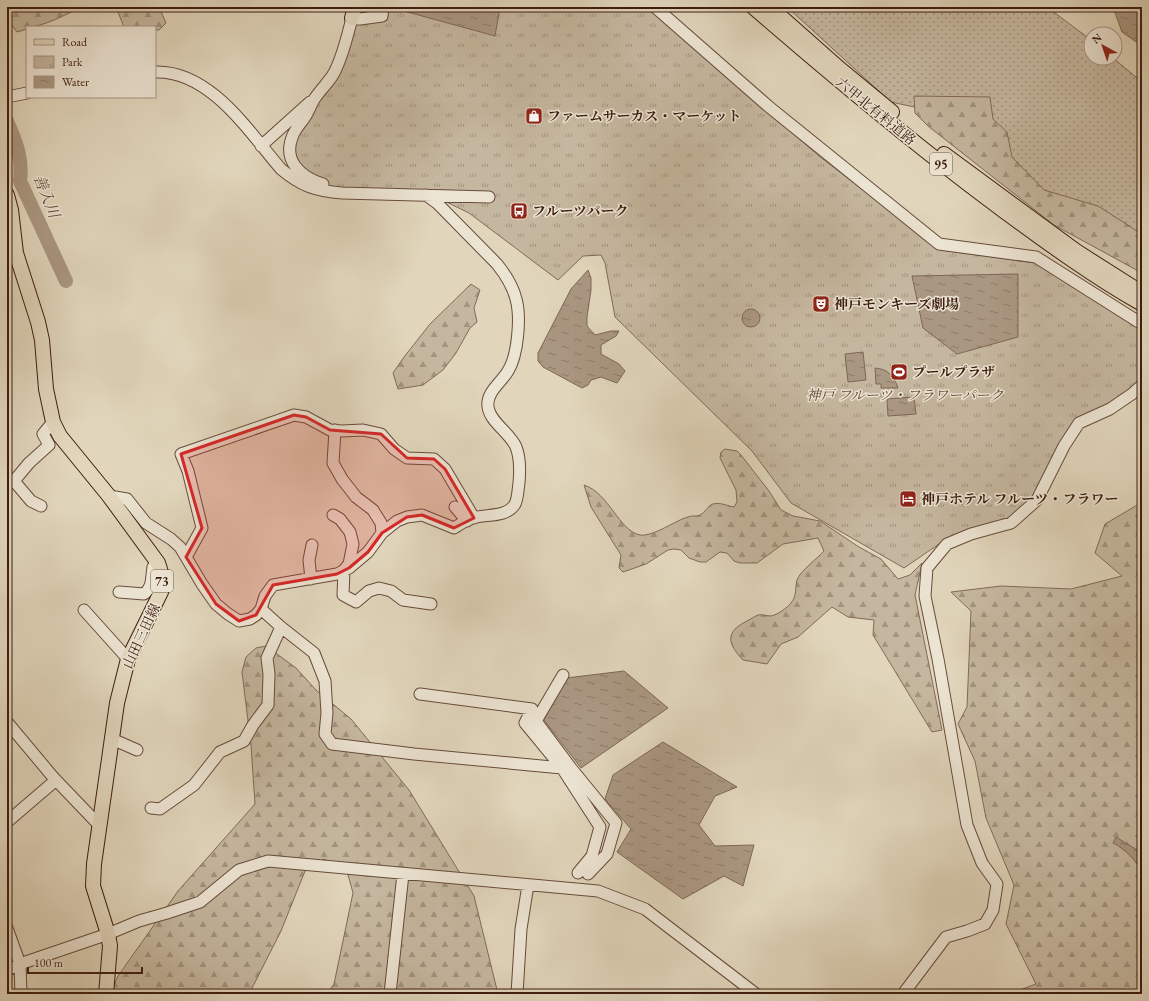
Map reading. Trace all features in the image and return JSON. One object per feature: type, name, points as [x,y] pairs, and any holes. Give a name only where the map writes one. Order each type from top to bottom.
[{"type":"main road","name":"六甲北有料道路","points":[[753,7],[833,76],[958,177],[1070,259],[1115,289],[1142,304]]},
{"type":"main road","name":"六甲北有料道路","points":[[770,7],[846,74],[964,169],[1076,251],[1142,293]]},
{"type":"main road","name":"山田三田線","points":[[7,195],[11,210],[16,253],[41,334],[46,389],[53,422],[60,436],[109,496],[158,563],[162,574],[163,583],[161,592],[128,658],[118,697],[99,825],[93,886],[108,934],[110,946],[106,994]]},
{"type":"street","points":[[353,11],[360,19],[382,16],[383,7]]},
{"type":"street","points":[[655,7],[768,106],[939,244],[1036,257],[1142,324]]},
{"type":"street","points":[[353,11],[342,56],[333,74],[315,98],[306,116],[294,134],[290,143],[290,152],[291,160],[301,172],[312,181],[348,191],[363,193]]},
{"type":"street","points":[[156,72],[182,77],[199,84],[226,105],[281,169],[302,184],[324,191],[489,197]]},
{"type":"street","points":[[7,97],[26,93]]},
{"type":"street","points":[[261,146],[315,98]]},
{"type":"street","points":[[109,496],[127,499],[146,523],[171,538],[180,547],[216,604],[239,621],[250,619],[256,615],[261,609],[265,596],[273,585],[337,574],[368,552],[382,533],[407,517],[422,515],[454,528],[470,519],[509,510],[515,504],[518,493],[518,458],[516,446],[490,413],[488,406],[489,395],[508,370],[514,356],[518,325],[516,299],[506,276],[498,264],[438,203],[426,195]]},
{"type":"street","points":[[903,994],[946,937],[985,924],[993,910],[997,884],[982,863],[967,825],[941,674],[925,596],[927,568],[947,544],[971,534],[1012,523],[1037,500],[1064,446],[1079,423],[1110,409],[1142,385]]},
{"type":"street","points":[[186,557],[202,528],[188,471],[181,454],[294,415],[306,417],[330,430],[363,430],[381,434],[394,449],[408,458],[434,459],[445,469],[470,519]]},
{"type":"street","points":[[41,506],[31,501],[10,482],[49,446],[43,434],[53,422]]},
{"type":"street","points":[[335,430],[333,463],[342,479],[356,497],[373,510],[381,524],[382,533]]},
{"type":"street","points":[[455,507],[470,519]]},
{"type":"street","points":[[333,515],[340,519],[350,532],[352,544],[349,564],[344,570],[343,595],[356,602],[369,591],[379,588],[390,591],[403,600],[431,604]]},
{"type":"street","points":[[311,579],[309,560],[312,545]]},
{"type":"street","points":[[119,592],[144,594],[151,586],[153,567],[158,563]]},
{"type":"street","points":[[261,609],[314,653],[325,682],[327,713],[325,734],[332,744],[414,754],[567,768]]},
{"type":"street","points":[[84,610],[128,658]]},
{"type":"street","points":[[150,808],[160,809],[194,785],[220,752],[244,741],[253,725],[268,706],[269,674],[267,658],[281,627]]},
{"type":"street","points":[[563,676],[536,721],[567,768],[600,827],[592,856],[583,874],[607,854],[616,823]]},
{"type":"street","points":[[420,694],[532,709],[525,723],[616,823],[616,854]]},
{"type":"street","points":[[7,722],[56,780],[99,825]]},
{"type":"street","points":[[112,739],[137,750]]},
{"type":"street","points":[[7,822],[56,780]]},
{"type":"street","points":[[7,970],[20,964],[108,934],[139,921],[200,902],[239,870],[268,861],[598,891],[644,909],[756,994]]},
{"type":"street","points":[[390,994],[403,874]]},
{"type":"street","points":[[517,994],[521,930],[528,885]]},
{"type":"street","points":[[7,928],[20,964],[21,994]]},
{"type":"highlighted area","points":[[294,415],[306,417],[330,430],[381,434],[407,458],[434,459],[445,469],[474,518],[454,528],[422,515],[407,517],[382,533],[368,552],[349,568],[337,574],[273,585],[256,615],[239,621],[216,604],[186,557],[202,528],[181,454]]},
{"type":"green space","points":[[7,7],[82,7],[48,23],[26,26],[26,29],[17,32],[7,19]]},
{"type":"green space","points":[[105,7],[159,7],[166,23],[159,30],[156,30],[156,26],[124,26],[118,12]]},
{"type":"green space","name":"神戸 フルーツ・フラワーパーク","points":[[385,7],[648,7],[819,156],[941,250],[1036,263],[1142,329],[1142,374],[1130,391],[1078,422],[1033,499],[1011,518],[945,540],[904,568],[791,503],[752,451],[615,317],[605,263],[601,255],[583,256],[558,280],[469,213],[424,191],[340,190],[319,185],[296,159],[294,143],[340,67],[352,18],[384,16]]},
{"type":"green space","points":[[787,7],[1047,7],[1083,34],[1083,66],[1123,66],[1142,82],[1142,262],[1094,235],[947,114],[891,102]]},
{"type":"green space","points":[[914,96],[990,97],[993,119],[1007,132],[1012,157],[1044,190],[1098,206],[1142,235],[1142,273],[1054,225],[928,126],[915,113]]},
{"type":"green space","points":[[471,284],[480,290],[474,308],[477,322],[470,328],[456,353],[443,370],[423,385],[398,389],[393,373],[404,357],[430,324]]},
{"type":"green space","points":[[725,449],[737,451],[741,455],[769,491],[781,510],[793,516],[820,521],[859,547],[881,559],[898,579],[910,575],[922,563],[915,595],[942,730],[932,732],[873,635],[874,620],[848,617],[832,607],[798,637],[781,644],[767,664],[743,660],[734,648],[731,643],[732,634],[740,625],[758,615],[771,616],[776,614],[791,603],[796,592],[797,580],[799,576],[824,551],[818,538],[783,544],[757,563],[740,563],[734,561],[727,553],[720,552],[706,562],[700,562],[689,558],[681,550],[674,549],[668,550],[646,564],[623,572],[619,568],[621,555],[591,507],[584,485],[593,489],[607,503],[626,527],[640,535],[645,535],[658,531],[689,516],[700,515],[713,504],[734,507],[737,502],[736,490],[720,458],[721,452]]},
{"type":"green space","points":[[1139,504],[1142,505],[1142,994],[1009,994],[1036,984],[1006,924],[1014,885],[986,818],[975,761],[958,724],[967,707],[971,611],[951,592],[1001,586],[1071,589],[1122,576],[1095,553],[1105,524]]},
{"type":"green space","points":[[266,646],[296,668],[316,690],[351,719],[409,790],[474,896],[498,994],[327,994],[334,984],[353,893],[347,871],[324,859],[305,871],[281,931],[249,994],[110,994],[118,976],[178,891],[255,804],[251,745],[242,672],[246,657],[256,648]]},
{"type":"water","points":[[404,7],[500,7],[495,36],[404,11]]},
{"type":"water","points":[[1113,7],[1142,7],[1142,46],[1123,33],[1123,26],[1120,26]]},
{"type":"water","points":[[588,270],[591,278],[591,290],[587,326],[595,335],[611,331],[619,331],[616,336],[601,345],[601,354],[619,364],[625,371],[617,383],[601,377],[591,380],[588,385],[582,388],[543,367],[538,361],[538,353],[571,289]]},
{"type":"water","points":[[1018,274],[1018,337],[957,354],[923,328],[912,276]]},
{"type":"water","points":[[751,309],[757,312],[760,318],[757,324],[751,327],[745,324],[742,318],[745,312]]},
{"type":"water","points":[[863,352],[866,380],[848,382],[845,354]]},
{"type":"water","points":[[875,368],[884,370],[890,374],[895,380],[898,388],[881,388],[881,384],[876,384]]},
{"type":"water","points":[[914,397],[916,414],[888,416],[887,399]]},
{"type":"water","points":[[624,671],[668,708],[581,768],[544,720],[566,678]]},
{"type":"water","points":[[663,742],[737,787],[715,796],[699,825],[715,846],[754,845],[743,886],[724,876],[683,899],[617,852],[631,829],[605,799],[613,775]]},
{"type":"water","points":[[1116,837],[1142,853],[1142,875],[1130,856],[1113,843]]},
{"type":"waterway","name":"善入川","points":[[7,121],[20,158],[20,181],[66,281]]},
{"type":"place","name":"ファームサーカス・マーケット","points":[[534,116]]},
{"type":"place","name":"フルーツパーク","points":[[519,211]]},
{"type":"place","name":"神戸モンキーズ劇場","points":[[821,304]]},
{"type":"place","name":"プールプラザ","points":[[899,372]]},
{"type":"place","name":"神戸ホテル フルーツ・フラワー","points":[[908,499]]}]
